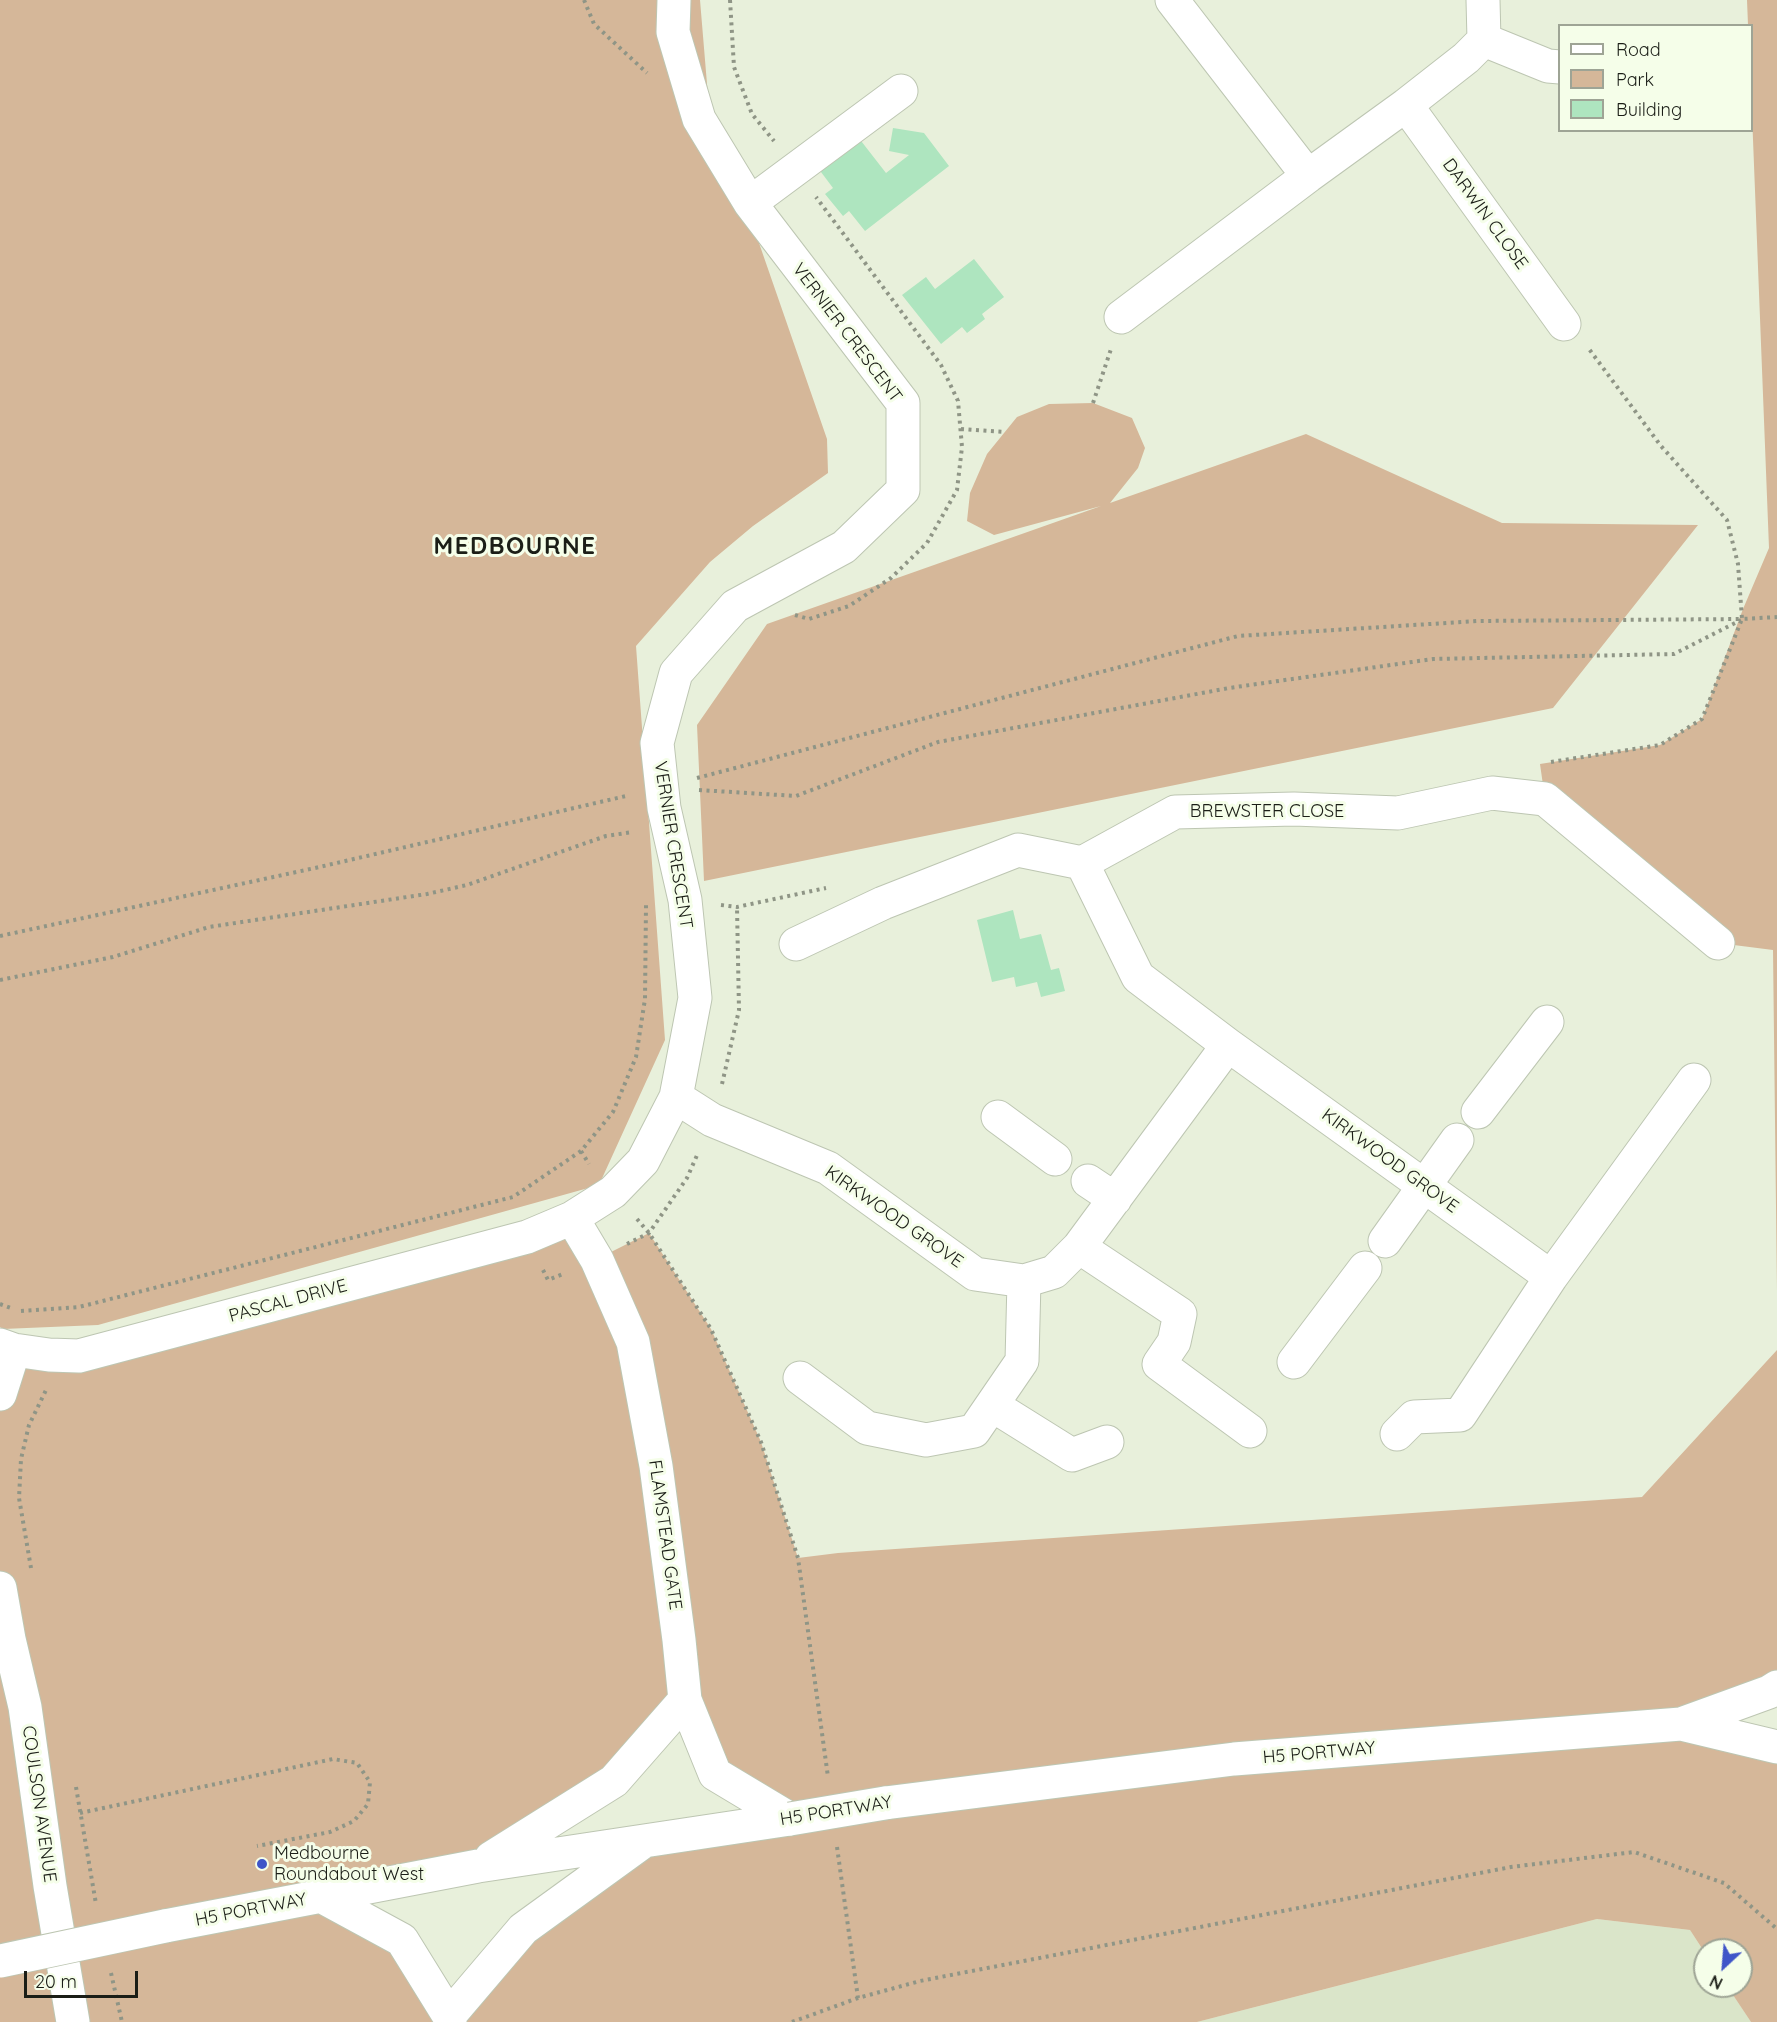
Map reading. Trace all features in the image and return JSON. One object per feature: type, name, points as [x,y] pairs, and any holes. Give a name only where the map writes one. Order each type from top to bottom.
[{"type":"street","name":"VERNIER CRESCENT","points":[[572,1218],[614,1192],[643,1161],[676,1096],[695,998],[685,900],[663,797],[657,743],[676,673],[735,606],[844,547],[903,490],[903,403],[750,203],[699,119],[673,32],[674,0]]},
{"type":"street","points":[[1172,0],[1308,176]]},
{"type":"street","points":[[1122,317],[1466,58],[1484,40],[1484,0]]},
{"type":"street","points":[[1484,40],[1548,66],[1558,67]]},
{"type":"street","points":[[750,203],[901,91]]},
{"type":"street","name":"DARWIN CLOSE","points":[[1406,105],[1564,324]]},
{"type":"street","name":"BREWSTER CLOSE","points":[[1082,862],[1175,812],[1294,809],[1398,813],[1492,793],[1545,799],[1718,943]]},
{"type":"street","points":[[795,944],[883,903],[1018,850],[1082,862]]},
{"type":"street","name":"KIRKWOOD GROVE","points":[[1082,862],[1138,977],[1228,1045],[1551,1277]]},
{"type":"street","points":[[1478,1112],[1546,1022]]},
{"type":"street","name":"KIRKWOOD GROVE","points":[[676,1096],[712,1120],[828,1168],[975,1274],[1024,1281],[1054,1272],[1079,1247],[1228,1045]]},
{"type":"street","points":[[1397,1434],[1414,1417],[1460,1415],[1551,1277],[1694,1080]]},
{"type":"street","points":[[998,1117],[1055,1159]]},
{"type":"street","points":[[1385,1241],[1458,1140]]},
{"type":"street","points":[[1089,1181],[1115,1199]]},
{"type":"street","name":"PASCAL DRIVE","points":[[7,1347],[49,1355],[79,1356],[527,1237],[572,1218]]},
{"type":"street","name":"FLAMSTEAD GATE","points":[[572,1218],[597,1260],[633,1342],[656,1466],[685,1700],[715,1774],[790,1819]]},
{"type":"street","points":[[1079,1247],[1180,1314],[1174,1342],[1159,1364],[1250,1431]]},
{"type":"street","points":[[1294,1362],[1365,1268]]},
{"type":"street","points":[[800,1378],[867,1428],[926,1440],[974,1431],[1022,1361],[1024,1281]]},
{"type":"street","points":[[0,1394],[7,1347]]},
{"type":"street","points":[[992,1405],[1072,1455],[1107,1442]]},
{"type":"street","name":"COULSON AVENUE","points":[[0,1588],[9,1639],[26,1707],[50,1886],[73,2022]]},
{"type":"street","name":"H5 PORTWAY","points":[[0,1961],[165,1926],[478,1866],[647,1839],[885,1803],[1234,1760],[1681,1724],[1777,1687]]},
{"type":"street","points":[[478,1866],[614,1781],[685,1700]]},
{"type":"street","name":"H5 PORTWAY","points":[[1681,1724],[1777,1747]]},
{"type":"street","points":[[321,1896],[402,1940],[449,2019],[523,1929],[647,1839]]},
{"type":"path","points":[[584,0],[594,24],[648,74]]},
{"type":"path","points":[[1093,403],[1122,317]]},
{"type":"path","points":[[1564,324],[1587,345],[1661,446],[1727,520],[1738,564],[1742,620]]},
{"type":"path","points":[[961,429],[1005,432]]},
{"type":"path","points":[[0,936],[326,865],[663,797],[1238,636],[1478,621],[1742,620],[1777,615]]},
{"type":"path","points":[[0,980],[113,957],[209,927],[427,894],[466,885],[606,836],[642,831],[663,797],[686,789],[796,796],[938,742],[1228,688],[1433,659],[1674,654],[1742,620]]},
{"type":"path","points":[[646,896],[646,905]]},
{"type":"path","points":[[0,1304],[23,1312],[79,1307],[513,1197],[581,1151],[597,1177],[614,1192],[649,1233],[711,1329],[761,1442],[798,1558],[829,1784]]},
{"type":"path","points":[[33,1576],[27,1554],[19,1498],[21,1459],[29,1425],[46,1391],[49,1355]]},
{"type":"path","points":[[80,1813],[333,1759],[357,1763],[370,1782],[368,1804],[354,1821],[330,1832],[257,1846]]},
{"type":"path","points":[[74,1779],[99,1914]]},
{"type":"path","points":[[837,1843],[858,1998]]},
{"type":"path","points":[[792,2022],[858,1998],[920,1981],[1488,1872],[1634,1852],[1724,1882],[1777,1929]]},
{"type":"path","points":[[111,1972],[122,2022]]},
{"type":"shaded area","points":[[1597,1919],[1690,1930],[1695,1938],[1693,1938],[1693,1998],[1735,1998],[1751,2022],[1197,2022]]},
{"type":"green space","points":[[0,0],[700,0],[708,96],[827,439],[828,473],[753,526],[710,562],[636,646],[665,1040],[599,1185],[98,1325],[3,1329],[0,1327]]},
{"type":"green space","points":[[1747,0],[1777,0],[1777,1291],[1773,950],[1718,943],[1545,799],[1540,764],[1660,745],[1702,719],[1743,609],[1769,548],[1753,132],[1753,24],[1748,24]]},
{"type":"green space","points":[[1093,403],[1132,418],[1145,448],[1138,468],[1110,503],[1306,434],[1502,523],[1698,525],[1553,708],[704,881],[697,725],[767,624],[1101,506],[994,535],[967,521],[970,493],[987,454],[1017,417],[1049,404]]},
{"type":"green space","points":[[572,1218],[597,1259],[649,1233],[711,1329],[761,1442],[798,1558],[838,1553],[1642,1497],[1777,1350],[1777,1687],[1682,1724],[1777,1747],[1777,2022],[1751,2022],[1735,1998],[1753,1998],[1753,1938],[1695,1938],[1690,1930],[1597,1919],[1197,2022],[0,2022],[0,1394],[14,1350],[49,1355]],"holes":[[[685,1701],[715,1774],[789,1819],[647,1839],[449,2016],[402,1940],[322,1896],[478,1866],[614,1781]]]},
{"type":"building","points":[[893,128],[924,133],[949,166],[865,231],[849,211],[843,216],[825,194],[833,188],[818,168],[858,137],[886,173],[909,155],[889,151]]},
{"type":"building","points":[[974,259],[1004,297],[982,314],[985,319],[967,333],[962,327],[941,344],[902,295],[926,277],[935,289]]},
{"type":"building","points":[[1013,910],[1020,939],[1041,934],[1051,970],[1059,968],[1065,991],[1041,997],[1037,982],[1016,987],[1014,977],[992,982],[977,920]]},
{"type":"place","name":"Medbourne Roundabout West","points":[[262,1864]]},
{"type":"district","name":"MEDBOURNE","points":[[515,547]]}]
